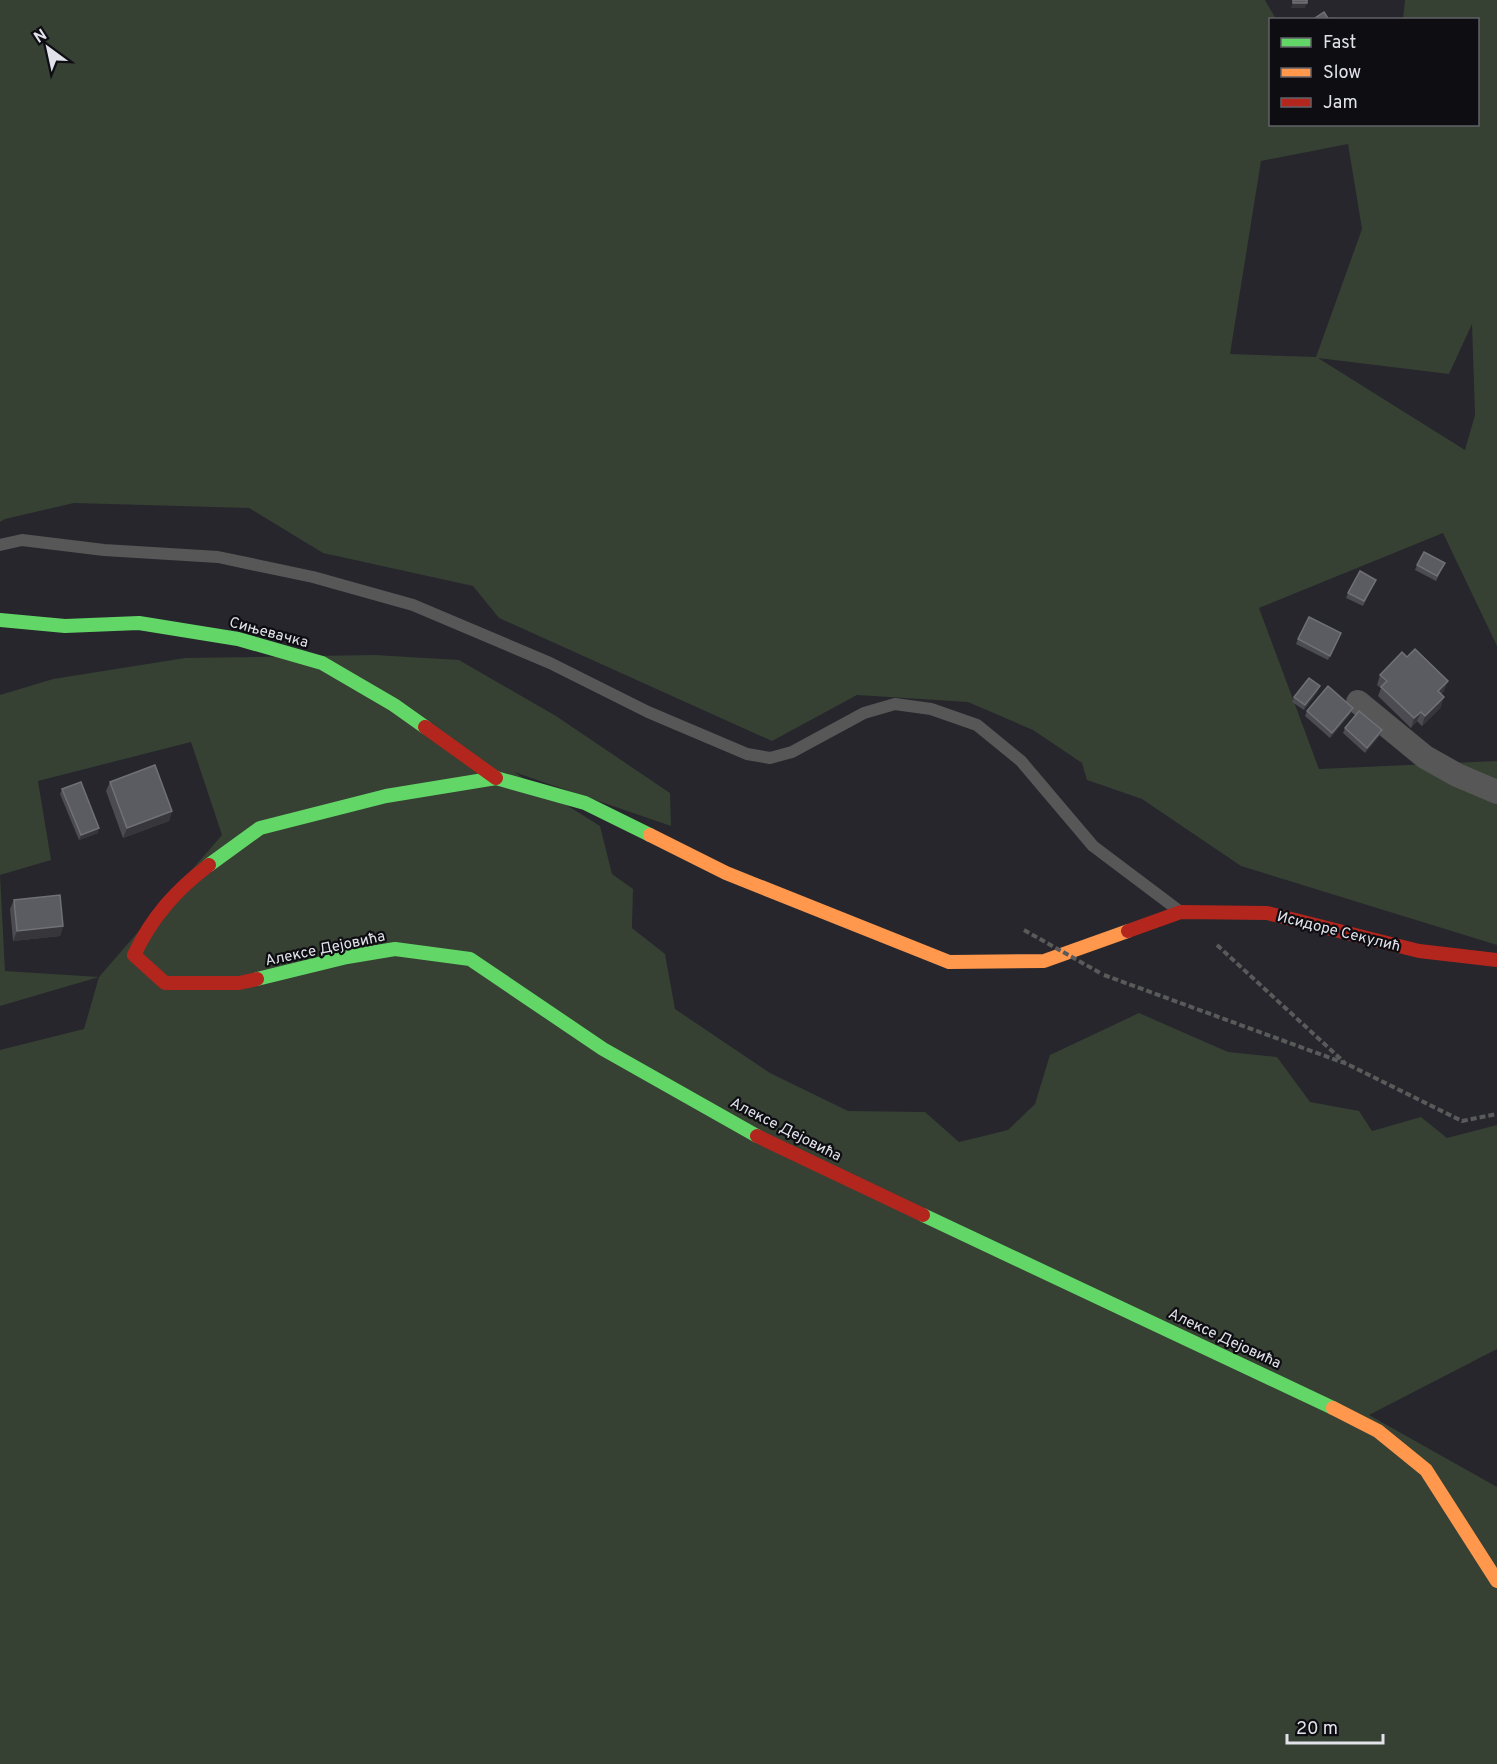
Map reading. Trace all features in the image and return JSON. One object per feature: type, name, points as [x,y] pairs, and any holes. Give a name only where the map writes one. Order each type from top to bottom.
[{"type":"street","name":"Сињевачка","points":[[0,620],[64,626],[139,623],[238,639],[322,663],[394,705],[496,778]]},
{"type":"street","points":[[1358,702],[1425,757],[1457,776],[1497,792]]},
{"type":"street","name":"Алексе Дејовића","points":[[1181,912],[1044,961],[949,962],[726,873],[585,803],[496,778],[386,796],[260,828],[181,886],[147,927],[134,955],[165,983],[239,984],[347,957],[395,949],[470,959],[603,1049],[762,1138],[1288,1386],[1378,1431],[1426,1470],[1497,1581]]},
{"type":"street","name":"Исидоре Секулић","points":[[1181,912],[1267,913],[1419,951],[1497,960]]},
{"type":"lane","points":[[0,545],[22,540],[104,550],[218,557],[313,577],[413,605],[550,663],[648,712],[747,754],[770,758],[792,752],[864,713],[895,704],[931,709],[977,725],[986,732],[1021,761],[1093,846],[1181,912]]},
{"type":"path","points":[[1181,912],[1347,1064]]},
{"type":"path","points":[[1024,930],[1101,974],[1347,1064],[1462,1121],[1497,1114]]},
{"type":"green space","points":[[0,0],[1265,0],[1275,18],[1269,18],[1269,126],[1479,126],[1479,18],[1403,18],[1405,0],[1497,0],[1497,646],[1443,533],[1259,608],[1319,769],[1497,761],[1497,945],[1241,866],[1142,799],[1087,780],[1082,763],[1033,730],[968,702],[857,695],[772,741],[499,618],[473,586],[323,553],[249,508],[74,503],[0,522]],"holes":[[[1348,144],[1362,229],[1316,357],[1230,354],[1261,161]],[[1472,324],[1475,415],[1465,450],[1318,358],[1449,374]]]},
{"type":"green space","points":[[375,655],[459,660],[556,716],[670,793],[671,826],[514,772],[600,826],[612,874],[633,889],[632,928],[665,954],[675,1009],[770,1073],[848,1111],[925,1112],[959,1142],[1008,1130],[1035,1104],[1050,1055],[1139,1013],[1228,1052],[1277,1057],[1310,1102],[1359,1111],[1372,1131],[1421,1117],[1447,1138],[1497,1125],[1497,1349],[1369,1415],[1497,1487],[1497,1764],[0,1764],[0,1050],[84,1029],[99,977],[222,835],[191,742],[38,781],[51,860],[0,875],[0,695],[53,679],[185,658]]},
{"type":"green space","points":[[0,875],[5,971],[99,977],[0,1006]]},
{"type":"building","points":[[1293,0],[1307,0],[1307,3],[1293,3]]},
{"type":"building","points":[[1324,12],[1328,18],[1315,18]]},
{"type":"building","points":[[1424,552],[1445,563],[1437,576],[1417,565]]},
{"type":"building","points":[[1360,571],[1376,580],[1364,601],[1348,593]]},
{"type":"building","points":[[1309,617],[1341,633],[1330,656],[1298,639]]},
{"type":"building","points":[[1415,649],[1448,681],[1438,691],[1444,697],[1425,716],[1421,712],[1414,718],[1381,687],[1387,681],[1380,675],[1402,652],[1407,657]]},
{"type":"building","points":[[1309,678],[1320,686],[1305,705],[1294,697]]},
{"type":"building","points":[[1328,686],[1353,708],[1332,733],[1307,711]]},
{"type":"building","points":[[1359,711],[1382,730],[1367,748],[1345,728]]},
{"type":"building","points":[[155,765],[172,811],[127,828],[110,782]]},
{"type":"building","points":[[81,782],[99,828],[81,835],[62,789]]},
{"type":"building","points":[[60,895],[63,926],[17,931],[14,900]]},
{"type":"traffic: fast","points":[[0,620],[65,626],[139,623],[238,639],[322,663],[394,705],[425,727]]},
{"type":"traffic: fast","points":[[209,865],[260,828],[386,796],[496,778],[585,803],[650,835]]},
{"type":"traffic: fast","points":[[257,979],[347,957],[395,949],[470,959],[603,1049],[757,1136]]},
{"type":"traffic: fast","points":[[923,1215],[1333,1408]]},
{"type":"traffic: slow","points":[[650,835],[726,873],[949,962],[1044,961],[1128,931]]},
{"type":"traffic: slow","points":[[1333,1408],[1378,1431],[1426,1470],[1497,1581]]},
{"type":"traffic: jam","points":[[425,727],[496,778]]},
{"type":"traffic: jam","points":[[209,865],[166,905],[149,928],[134,955],[165,983],[239,983],[257,979]]},
{"type":"traffic: jam","points":[[1128,931],[1181,912],[1267,913],[1419,951],[1497,960]]},
{"type":"traffic: jam","points":[[757,1136],[923,1215]]}]
